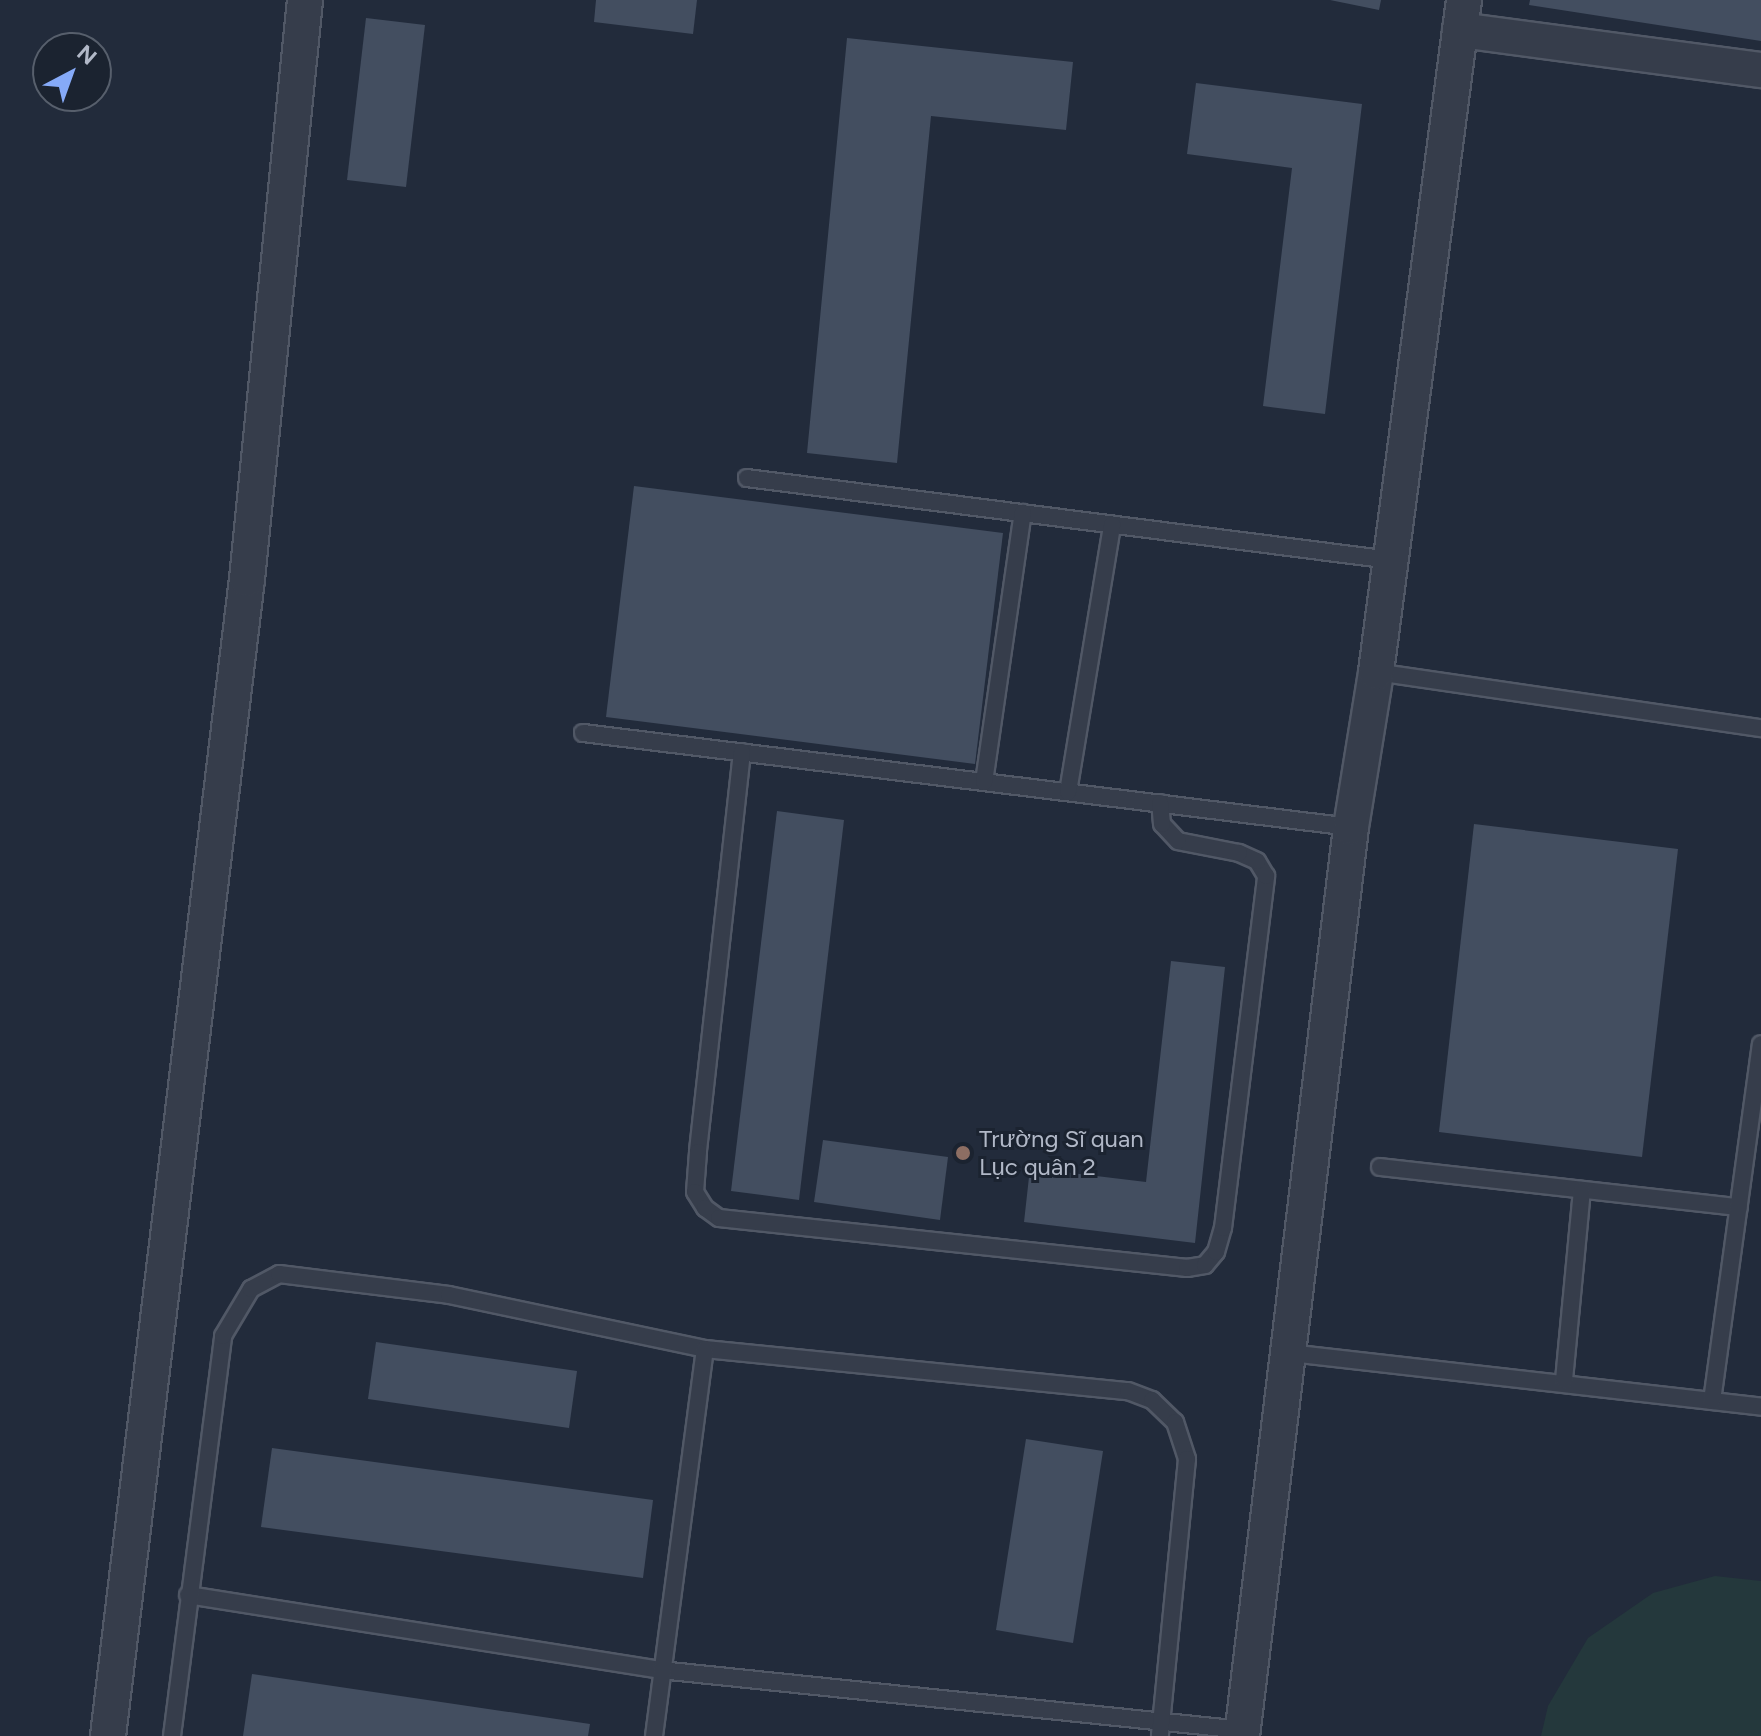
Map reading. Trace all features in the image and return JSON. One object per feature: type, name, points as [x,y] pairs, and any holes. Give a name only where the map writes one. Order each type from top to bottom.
[{"type":"street","points":[[108,1736],[247,579],[305,0]]},
{"type":"street","points":[[1243,1733],[1351,827],[1376,672],[1462,15],[1761,70]]},
{"type":"lane","points":[[747,478],[1391,560]]},
{"type":"lane","points":[[984,782],[1023,513]]},
{"type":"lane","points":[[1068,792],[1112,525]]},
{"type":"lane","points":[[1376,672],[1761,728]]},
{"type":"lane","points":[[583,733],[1351,827]]},
{"type":"lane","points":[[742,752],[698,1152],[695,1192],[705,1208],[719,1218],[1187,1268],[1205,1265],[1216,1252],[1223,1228],[1266,876],[1257,861],[1239,853],[1178,841],[1162,824],[1160,803]]},
{"type":"lane","points":[[1712,1401],[1761,1044]]},
{"type":"lane","points":[[1380,1167],[1739,1207]]},
{"type":"lane","points":[[1564,1380],[1582,1190]]},
{"type":"lane","points":[[172,1736],[223,1336],[251,1289],[279,1274],[449,1295],[705,1349],[1128,1391],[1152,1400],[1175,1422],[1187,1459],[1161,1729]]},
{"type":"lane","points":[[654,1736],[660,1670],[705,1349]]},
{"type":"lane","points":[[1290,1353],[1564,1380],[1761,1407]]},
{"type":"lane","points":[[188,1595],[660,1670],[1161,1729],[1243,1733]]},
{"type":"green space","points":[[1715,1576],[1761,1581],[1761,1736],[1541,1736],[1548,1706],[1588,1638],[1653,1593]]},
{"type":"building","points":[[596,0],[697,0],[693,34],[594,22]]},
{"type":"building","points":[[1330,0],[1381,0],[1379,10]]},
{"type":"building","points":[[1530,0],[1761,0],[1761,41],[1529,5]]},
{"type":"building","points":[[366,18],[425,25],[406,187],[347,180]]},
{"type":"building","points":[[847,38],[1073,62],[1066,130],[931,116],[897,463],[807,453]]},
{"type":"building","points":[[1196,83],[1362,104],[1325,414],[1263,406],[1292,168],[1187,154]]},
{"type":"building","points":[[634,486],[1003,533],[975,764],[606,717]]},
{"type":"building","points":[[777,811],[844,820],[799,1200],[731,1191]]},
{"type":"building","points":[[1474,824],[1678,849],[1642,1157],[1439,1132]]},
{"type":"building","points":[[1171,961],[1225,967],[1195,1243],[1024,1222],[1030,1168],[1146,1182]]},
{"type":"building","points":[[823,1140],[948,1157],[940,1220],[814,1202]]},
{"type":"building","points":[[376,1342],[577,1371],[569,1428],[368,1399]]},
{"type":"building","points":[[1026,1439],[1103,1451],[1073,1643],[996,1630]]},
{"type":"building","points":[[272,1448],[653,1500],[643,1578],[261,1527]]},
{"type":"building","points":[[252,1674],[590,1724],[588,1736],[243,1736]]},
{"type":"place","name":"Trường Sĩ quan Lục quân 2","points":[[963,1153]]}]
